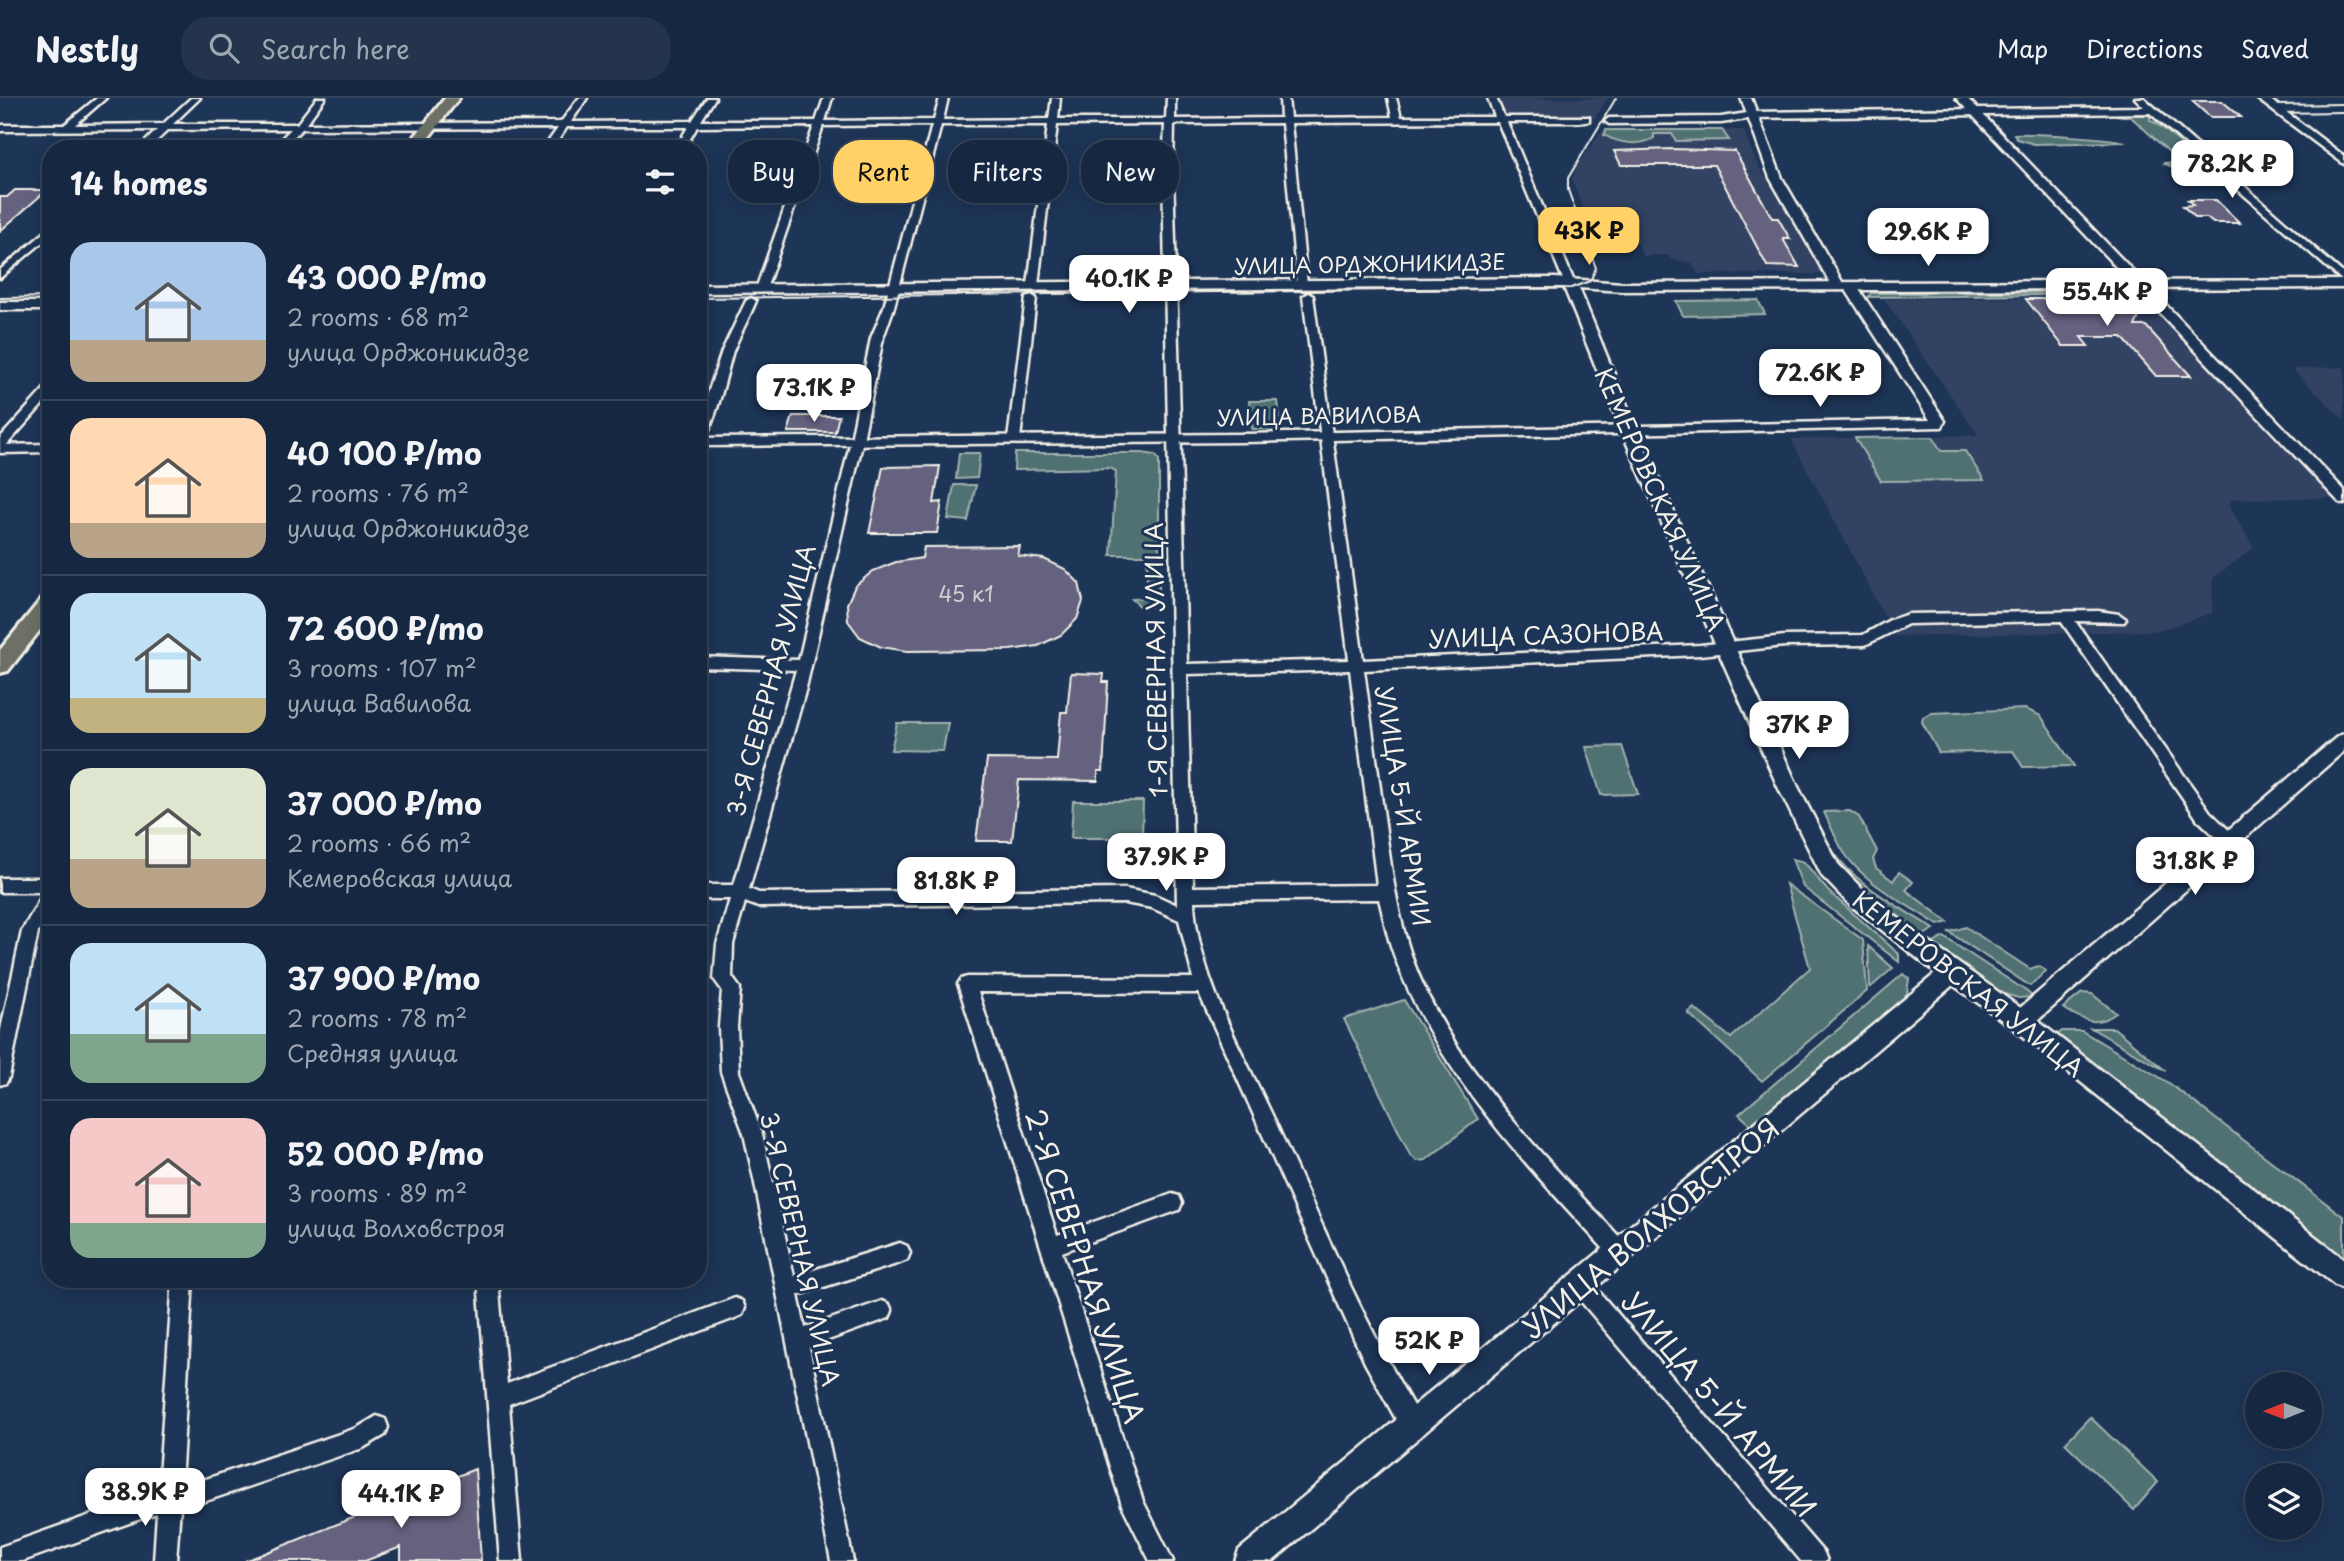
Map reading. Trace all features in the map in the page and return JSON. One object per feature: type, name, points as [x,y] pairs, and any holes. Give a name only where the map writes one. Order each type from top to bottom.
[{"type":"main road","points":[[419,140],[452,98]]},
{"type":"main road","name":"УЛИЦА ОРДЖОНИКИДЗЕ","points":[[707,300],[756,295],[2344,282]]},
{"type":"main road","name":"КЕМЕРОВСКАЯ УЛИЦА","points":[[1571,289],[1629,430],[1821,858],[1857,898],[1952,972],[2021,1021],[2344,1276]]},
{"type":"main road","name":"УЛИЦА ОРДЖОНИКИДЗЕ","points":[[707,290],[756,295]]},
{"type":"main road","points":[[0,293],[42,293]]},
{"type":"main road","points":[[0,306],[42,306]]},
{"type":"main road","points":[[0,665],[42,612]]},
{"type":"main road","name":"УЛИЦА ВОЛХОВСТРОЯ","points":[[1250,1561],[1920,1002],[1952,972]]},
{"type":"street","points":[[67,127],[102,98]]},
{"type":"street","points":[[152,140],[196,98]]},
{"type":"street","points":[[285,140],[300,126],[321,98]]},
{"type":"street","points":[[553,140],[583,98]]},
{"type":"street","points":[[686,140],[698,124],[711,98]]},
{"type":"street","points":[[707,418],[728,351],[756,295],[828,98]]},
{"type":"street","name":"3-Я СЕВЕРНАЯ УЛИЦА","points":[[842,1561],[753,1134],[730,1072],[727,1027],[731,988],[723,979],[725,944],[804,665],[857,440],[877,338],[892,294],[944,98]]},
{"type":"street","points":[[1014,439],[1056,98]]},
{"type":"street","name":"1-Я СЕВЕРНАЯ УЛИЦА","points":[[1171,98],[1168,172],[1186,916],[1204,986],[1372,1356],[1411,1424]]},
{"type":"street","name":"УЛИЦА 5-Й АРМИИ","points":[[1284,98],[1305,290],[1386,892],[1402,960],[1411,981],[1459,1061],[1501,1119],[1620,1252]]},
{"type":"street","points":[[1392,98],[1397,118]]},
{"type":"street","name":"КЕМЕРОВСКАЯ УЛИЦА","points":[[1492,98],[1571,289]]},
{"type":"street","points":[[1746,98],[1776,178],[1844,286]]},
{"type":"street","points":[[1961,98],[2344,499]]},
{"type":"street","points":[[2139,98],[2344,282]]},
{"type":"street","points":[[2261,98],[2344,161]]},
{"type":"street","points":[[2277,109],[2344,108]]},
{"type":"street","points":[[1609,121],[1721,120],[1754,115],[2152,110]]},
{"type":"street","points":[[0,128],[1586,119]]},
{"type":"street","points":[[0,275],[42,238]]},
{"type":"street","name":"УЛИЦА ВАВИЛОВА","points":[[707,440],[1326,436],[1928,426],[1938,421],[1844,286]]},
{"type":"street","points":[[0,447],[42,398]]},
{"type":"street","points":[[0,447],[42,448]]},
{"type":"street","points":[[2065,617],[2204,816],[2230,839]]},
{"type":"street","name":"УЛИЦА САЗОНОВА","points":[[1179,669],[1356,665],[1726,648],[1785,641],[1865,640],[1895,623],[1908,619],[2119,619]]},
{"type":"street","points":[[707,662],[804,665]]},
{"type":"street","points":[[2021,1021],[2344,741]]},
{"type":"street","points":[[0,885],[42,885]]},
{"type":"street","points":[[707,892],[740,892],[758,900],[1125,896],[1155,902],[1186,916]]},
{"type":"street","points":[[1185,894],[1386,892]]},
{"type":"street","points":[[0,1077],[30,931],[42,910]]},
{"type":"street","name":"2-Я СЕВЕРНАЯ УЛИЦА","points":[[1162,1561],[1133,1505],[967,984],[1204,986]]},
{"type":"street","points":[[1049,1247],[1172,1203]]},
{"type":"street","points":[[786,1289],[900,1254]]},
{"type":"street","name":"УЛИЦА 5-Й АРМИИ","points":[[1580,1285],[1816,1561]]},
{"type":"street","points":[[165,1561],[182,1288]]},
{"type":"street","points":[[489,1288],[511,1561]]},
{"type":"street","points":[[498,1398],[735,1308]]},
{"type":"street","points":[[797,1340],[882,1311]]},
{"type":"street","points":[[0,1558],[169,1498],[194,1494],[363,1437],[377,1427]]},
{"type":"shaded area","points":[[1608,98],[1595,118],[1505,118],[1498,99]]},
{"type":"shaded area","points":[[1604,129],[1744,130],[1755,160],[1824,274],[1698,274],[1692,263],[1671,259],[1668,255],[1643,256],[1638,244],[1596,245],[1572,180],[1578,164]]},
{"type":"shaded area","points":[[2144,298],[2338,498],[2231,499],[2230,507],[2254,548],[2213,578],[2212,613],[2157,631],[1895,636],[1791,439],[1978,435],[1884,299]]},
{"type":"shaded area","points":[[2344,367],[2344,420],[2292,369]]},
{"type":"green space","points":[[2115,115],[2150,115],[2150,120],[2179,142],[2200,167],[2175,168],[2163,163],[2180,162],[2131,117]]},
{"type":"green space","points":[[1606,130],[1722,130],[1729,140],[1676,141],[1672,134],[1654,134],[1654,138],[1648,141],[1629,143],[1604,135]]},
{"type":"green space","points":[[2014,134],[2089,137],[2123,142],[2034,144],[2017,139]]},
{"type":"green space","points":[[1592,214],[1618,225],[1623,243],[1592,242],[1585,220]]},
{"type":"green space","points":[[1871,293],[2127,294],[1868,297]]},
{"type":"green space","points":[[1758,300],[1765,314],[1683,316],[1676,301]]},
{"type":"green space","points":[[1249,401],[1278,401],[1281,429],[1252,429]]},
{"type":"green space","points":[[1933,437],[1941,451],[1965,451],[1984,480],[1881,481],[1855,438]]},
{"type":"green space","points":[[959,453],[980,453],[977,478],[956,479]]},
{"type":"green space","points":[[1015,453],[1155,455],[1159,460],[1159,606],[1141,607],[1132,599],[1147,598],[1147,555],[1111,555],[1116,471],[1110,468],[1014,470]]},
{"type":"green space","points":[[954,485],[976,485],[968,521],[948,519]]},
{"type":"green space","points":[[2025,709],[2041,716],[2074,766],[2023,767],[2013,751],[1939,753],[1922,722],[1923,717],[1931,713]]},
{"type":"green space","points":[[897,723],[948,723],[943,751],[891,750]]},
{"type":"green space","points":[[1622,746],[1638,794],[1601,795],[1586,747]]},
{"type":"green space","points":[[1073,801],[1143,801],[1142,838],[1071,838]]},
{"type":"green space","points":[[1850,811],[1859,817],[1877,851],[1873,859],[1876,868],[1893,881],[1899,872],[1913,882],[1906,890],[1948,922],[1938,925],[1874,883],[1852,863],[1840,846],[1824,812]]},
{"type":"green space","points":[[1809,812],[1812,812],[1833,851],[1854,875],[1934,929],[1917,939],[1843,866],[1831,850]]},
{"type":"green space","points":[[1792,859],[1804,862],[1828,891],[1899,954],[1899,962],[1803,887]]},
{"type":"green space","points":[[1786,884],[1863,940],[1867,991],[1762,1081],[1688,1013],[1694,1008],[1731,1038],[1810,968]]},
{"type":"green space","points":[[1966,927],[2030,969],[2038,966],[2046,971],[2030,986],[1949,932]]},
{"type":"green space","points":[[1944,937],[2033,997],[2019,998],[2004,994],[1927,947]]},
{"type":"green space","points":[[1868,946],[1893,968],[1870,988]]},
{"type":"green space","points":[[1903,974],[1909,979],[1907,993],[1900,1003],[1753,1127],[1739,1114]]},
{"type":"green space","points":[[2082,993],[2092,994],[2116,1013],[2109,1018],[2089,1021],[2063,1008]]},
{"type":"green space","points":[[1404,1000],[1478,1119],[1426,1160],[1417,1161],[1410,1155],[1344,1019]]},
{"type":"green space","points":[[2091,1028],[2114,1028],[2166,1071]]},
{"type":"green space","points":[[2062,1031],[2082,1031],[2169,1083],[2344,1217],[2344,1259],[2057,1035]]},
{"type":"green space","points":[[2090,1417],[2158,1482],[2134,1510],[2065,1443]]},
{"type":"building","points":[[2192,101],[2222,101],[2241,117],[2210,117]]},
{"type":"building","points":[[1614,151],[1735,151],[1772,218],[1778,218],[1790,239],[1783,239],[1799,267],[1767,266],[1714,165],[1621,165]]},
{"type":"building","points":[[15,190],[42,190],[42,194],[0,231],[0,197],[7,197]]},
{"type":"building","points":[[2188,200],[2216,200],[2240,223],[2213,223],[2207,218],[2196,218],[2183,206],[2193,205]]},
{"type":"building","points":[[2026,299],[2123,299],[2138,303],[2143,307],[2135,326],[2146,326],[2191,376],[2156,376],[2122,337],[2081,337],[2088,346],[2063,346]]},
{"type":"building","points":[[793,416],[839,416],[835,432],[788,432]]},
{"type":"building","points":[[940,466],[934,503],[942,502],[937,533],[869,533],[883,467]]},
{"type":"building","points":[[1020,546],[1018,556],[1044,559],[1065,569],[1079,583],[1083,601],[1077,619],[1061,635],[1038,646],[1010,650],[907,651],[881,647],[860,637],[848,621],[847,604],[855,586],[873,571],[896,562],[922,558],[924,547]]},
{"type":"building","points":[[1071,673],[1104,674],[1103,682],[1108,682],[1103,771],[1098,771],[1098,781],[1019,780],[1012,841],[976,841],[987,759],[1057,760],[1061,712],[1067,712]]},
{"type":"building","points":[[475,1469],[481,1561],[401,1561],[401,1547],[365,1561],[245,1561]]},
{"type":"tram line","points":[[707,298],[1571,288],[1590,281],[1596,268],[1568,190],[1568,178],[1616,98]]},
{"type":"tram line","points":[[0,298],[42,297]]}]
